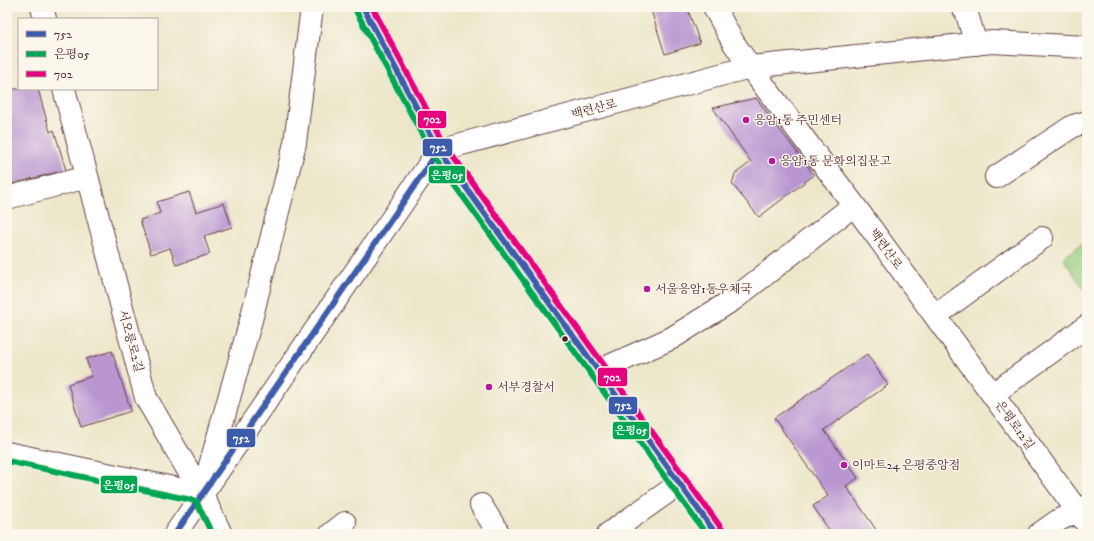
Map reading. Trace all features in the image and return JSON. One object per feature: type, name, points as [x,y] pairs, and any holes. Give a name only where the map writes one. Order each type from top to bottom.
[{"type":"main road","points":[[42,7],[45,18]]},
{"type":"main road","points":[[202,494],[251,320],[295,143],[312,7]]},
{"type":"main road","points":[[363,7],[438,150],[716,534]]},
{"type":"main road","name":"백련산로","points":[[714,7],[733,42],[750,67],[993,394]]},
{"type":"main road","points":[[962,7],[966,11],[976,44]]},
{"type":"main road","name":"백련산로","points":[[438,150],[750,67],[992,42],[1087,47]]},
{"type":"main road","name":"서오릉로2길","points":[[64,90],[146,398],[202,494],[221,534]]},
{"type":"main road","points":[[996,178],[1073,126],[1087,122]]},
{"type":"main road","points":[[175,534],[438,150]]},
{"type":"main road","points":[[7,198],[87,177]]},
{"type":"main road","points":[[598,371],[672,338],[734,299],[854,205]]},
{"type":"main road","points":[[935,316],[1042,238]]},
{"type":"main road","name":"은평로12길","points":[[1039,534],[1059,520],[1084,514],[993,394],[1087,326]]},
{"type":"main road","points":[[7,453],[202,494]]},
{"type":"main road","points":[[608,534],[679,484]]},
{"type":"main road","points":[[481,505],[499,534]]},
{"type":"green space","points":[[1087,240],[1087,294],[1063,258]]},
{"type":"building","points":[[650,7],[687,7],[700,43],[665,54]]},
{"type":"building","points":[[7,89],[38,90],[50,132],[54,130],[66,170],[7,185]]},
{"type":"building","name":"응암1동 주민센터","points":[[756,98],[814,175],[759,217],[732,184],[735,174],[751,162],[713,108]]},
{"type":"building","points":[[189,192],[196,212],[224,203],[232,227],[204,236],[210,254],[176,265],[170,248],[151,254],[140,220],[160,213],[157,202]]},
{"type":"building","points":[[112,351],[131,411],[81,427],[68,384],[92,376],[86,359]]},
{"type":"building","points":[[867,354],[888,385],[824,430],[858,478],[846,486],[879,534],[832,534],[813,506],[828,496],[774,418]]},
{"type":"transit line","name":"752","points":[[363,7],[439,150],[716,534]]},
{"type":"transit line","name":"702","points":[[372,7],[446,146],[722,529]]},
{"type":"transit line","name":"은평05","points":[[356,11],[433,155],[706,534]]},
{"type":"transit line","name":"752","points":[[175,534],[439,150]]},
{"type":"transit line","name":"은평05","points":[[7,461],[196,501],[212,534]]},
{"type":"place","name":"응암1동 주민센터","points":[[746,120]]},
{"type":"place","name":"응암1동 문화의집문고","points":[[772,161]]},
{"type":"place","name":"서울응암1동우체국","points":[[647,289]]},
{"type":"place","name":"서부경찰서","points":[[489,387]]},
{"type":"place","name":"이마트24 은평중앙점","points":[[844,465]]}]
